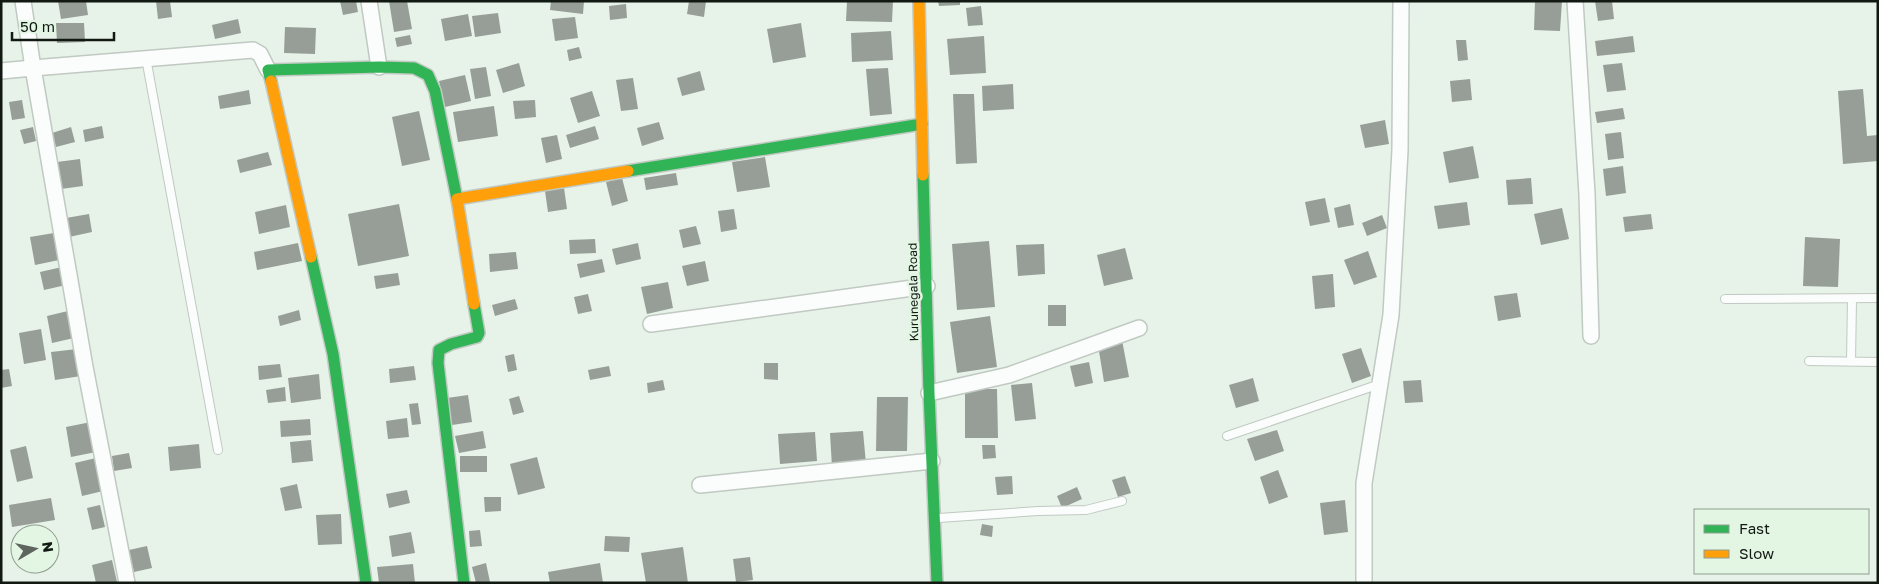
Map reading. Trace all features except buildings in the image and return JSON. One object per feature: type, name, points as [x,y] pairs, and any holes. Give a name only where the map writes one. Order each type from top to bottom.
[{"type":"main road","name":"Kurunegala Road","points":[[920,1],[929,393],[937,583]]},
{"type":"main road","points":[[366,583],[333,354],[268,70],[414,68],[428,75],[435,91],[458,199],[479,333],[477,337],[450,344],[439,350],[438,363],[464,583]]},
{"type":"main road","points":[[458,199],[922,124]]},
{"type":"street","points":[[23,1],[85,367],[127,583]]},
{"type":"street","points":[[368,1],[379,67]]},
{"type":"street","points":[[1364,583],[1364,483],[1391,315],[1400,150],[1401,1]]},
{"type":"street","points":[[1575,1],[1587,194],[1591,336]]},
{"type":"street","points":[[1,71],[253,50],[260,54],[268,70]]},
{"type":"street","points":[[650,324],[927,286]]},
{"type":"street","points":[[929,393],[1009,375],[1139,328]]},
{"type":"street","points":[[700,485],[932,461]]},
{"type":"lane","points":[[146,58],[218,450]]},
{"type":"lane","points":[[1725,299],[1878,298]]},
{"type":"lane","points":[[1851,362],[1852,299]]},
{"type":"lane","points":[[1809,361],[1878,362]]},
{"type":"lane","points":[[1227,436],[1380,384]]},
{"type":"lane","points":[[934,519],[1038,511],[1086,510],[1122,501]]},
{"type":"traffic: fast","points":[[271,81],[268,70],[414,68],[428,75],[435,91],[457,199]]},
{"type":"traffic: fast","points":[[628,171],[922,124]]},
{"type":"traffic: fast","points":[[923,175],[937,583]]},
{"type":"traffic: fast","points":[[311,257],[333,354],[366,583]]},
{"type":"traffic: fast","points":[[464,583],[438,363],[439,350],[451,344],[477,337],[479,333],[474,304]]},
{"type":"traffic: slow","points":[[919,1],[923,175]]},
{"type":"traffic: slow","points":[[271,81],[311,257]]},
{"type":"traffic: slow","points":[[474,304],[457,199],[628,171]]}]
